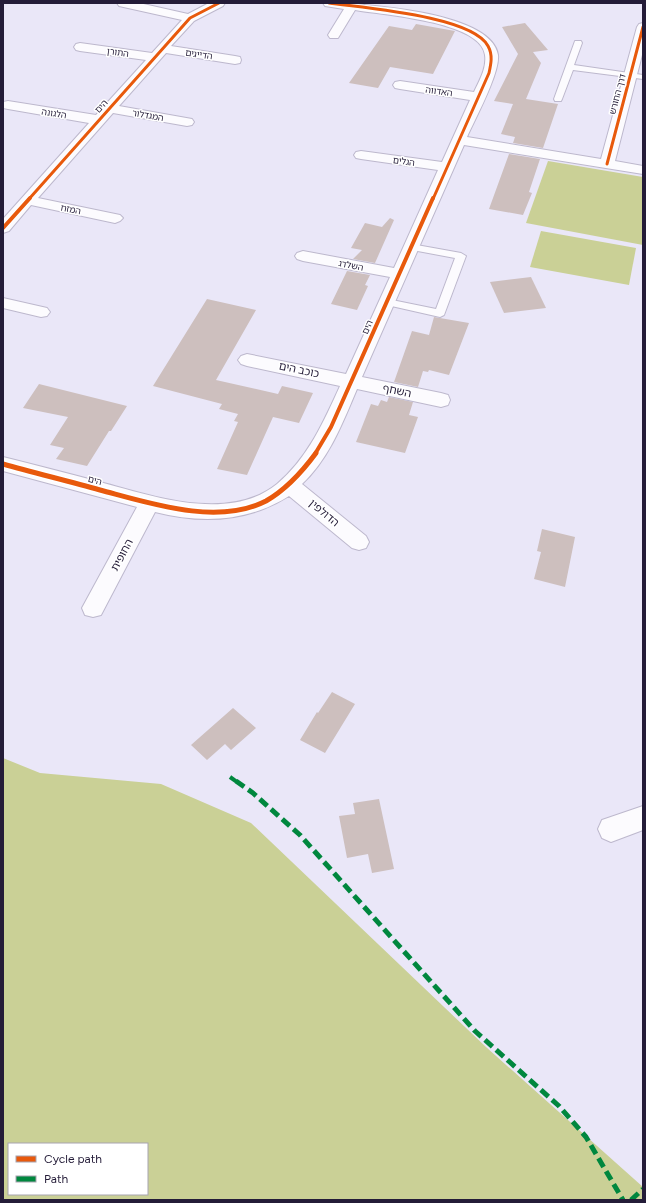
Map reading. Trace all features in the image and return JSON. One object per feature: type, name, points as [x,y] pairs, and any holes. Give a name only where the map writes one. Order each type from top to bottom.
[{"type":"street","points":[[123,3],[190,18]]},
{"type":"street","name":"הים","points":[[3,228],[190,18],[219,3]]},
{"type":"street","name":"הים","points":[[3,464],[150,502],[193,511],[217,512],[239,510],[258,504],[275,496],[290,485],[310,463],[323,443],[352,381],[492,64],[492,53],[490,47],[480,37],[428,13],[329,3]]},
{"type":"street","points":[[334,35],[352,6]]},
{"type":"street","name":"דרך החורש","points":[[607,164],[637,76],[643,27]]},
{"type":"street","name":"התורן","points":[[80,47],[159,53]]},
{"type":"street","name":"הדייגים","points":[[159,53],[235,60]]},
{"type":"street","name":"האדווה","points":[[400,85],[478,97]]},
{"type":"street","name":"הלגונה","points":[[8,105],[99,120]]},
{"type":"street","name":"המגדלור","points":[[110,108],[187,122]]},
{"type":"street","points":[[459,140],[643,170]]},
{"type":"street","name":"הגלים","points":[[361,155],[447,167]]},
{"type":"street","name":"המזח","points":[[28,200],[115,218]]},
{"type":"street","name":"השלדג","points":[[303,256],[400,274]]},
{"type":"street","points":[[3,303],[41,312]]},
{"type":"street","name":"כוכב הים","points":[[247,360],[352,381]]},
{"type":"street","name":"השחף","points":[[352,381],[442,400]]},
{"type":"street","name":"הדולפין","points":[[290,485],[359,542]]},
{"type":"street","name":"החופית","points":[[93,608],[150,502]]},
{"type":"street","points":[[611,829],[643,818]]},
{"type":"lane","points":[[558,99],[578,43]]},
{"type":"lane","points":[[570,67],[637,76]]},
{"type":"lane","points":[[387,302],[440,313],[461,256],[411,247]]},
{"type":"green space","points":[[548,161],[643,177],[643,245],[526,223]]},
{"type":"green space","points":[[541,231],[636,248],[629,285],[530,267]]},
{"type":"green space","points":[[3,758],[40,773],[161,784],[251,823],[486,1047],[643,1187],[643,1200],[3,1200]]},
{"type":"building","points":[[525,23],[548,50],[533,52],[541,63],[526,99],[558,104],[543,148],[513,143],[515,137],[501,134],[513,104],[494,101],[518,54],[502,27]]},
{"type":"building","points":[[416,24],[455,31],[433,74],[390,67],[378,88],[349,83],[389,26],[412,30]]},
{"type":"building","points":[[509,154],[540,159],[529,192],[532,193],[523,215],[489,209]]},
{"type":"building","points":[[390,218],[394,220],[375,263],[353,259],[362,250],[351,248],[365,223],[382,227]]},
{"type":"building","points":[[347,271],[370,275],[365,285],[368,286],[357,310],[331,304]]},
{"type":"building","points":[[531,277],[546,308],[504,313],[490,282]]},
{"type":"building","points":[[207,299],[256,310],[216,380],[278,394],[282,386],[313,393],[299,423],[273,417],[247,475],[217,469],[238,422],[234,421],[238,414],[219,409],[222,404],[153,386]]},
{"type":"building","points":[[434,317],[469,323],[449,375],[429,370],[428,372],[423,371],[418,387],[394,382],[412,331],[429,335]]},
{"type":"building","points":[[39,384],[127,406],[87,466],[56,459],[64,448],[50,445],[68,417],[23,408]]},
{"type":"building","points":[[389,397],[413,402],[409,415],[418,417],[405,453],[356,442],[371,404],[378,406],[381,400],[387,402]]},
{"type":"building","points":[[542,529],[575,537],[565,587],[534,579],[541,552],[537,551]]},
{"type":"building","points":[[332,692],[355,704],[325,753],[300,740],[317,712],[318,713]]},
{"type":"building","points":[[233,708],[256,728],[231,750],[225,744],[207,760],[191,745]]},
{"type":"building","points":[[379,799],[394,869],[372,873],[368,854],[347,858],[339,816],[355,814],[353,803]]},
{"type":"marked path","points":[[230,777],[253,793],[300,835],[475,1031],[559,1106],[586,1137],[623,1200]]},
{"type":"marked path","points":[[631,1200],[643,1189]]},
{"type":"cycle path","points":[[3,228],[190,18],[219,3]]},
{"type":"cycle path","points":[[3,464],[166,507],[196,511],[222,511],[245,508],[265,501],[283,490],[300,474],[316,453],[331,427],[486,81],[491,65],[492,55],[488,46],[482,39],[474,33],[454,24],[436,19],[329,3]]},
{"type":"cycle path","points":[[607,164],[643,27]]}]
